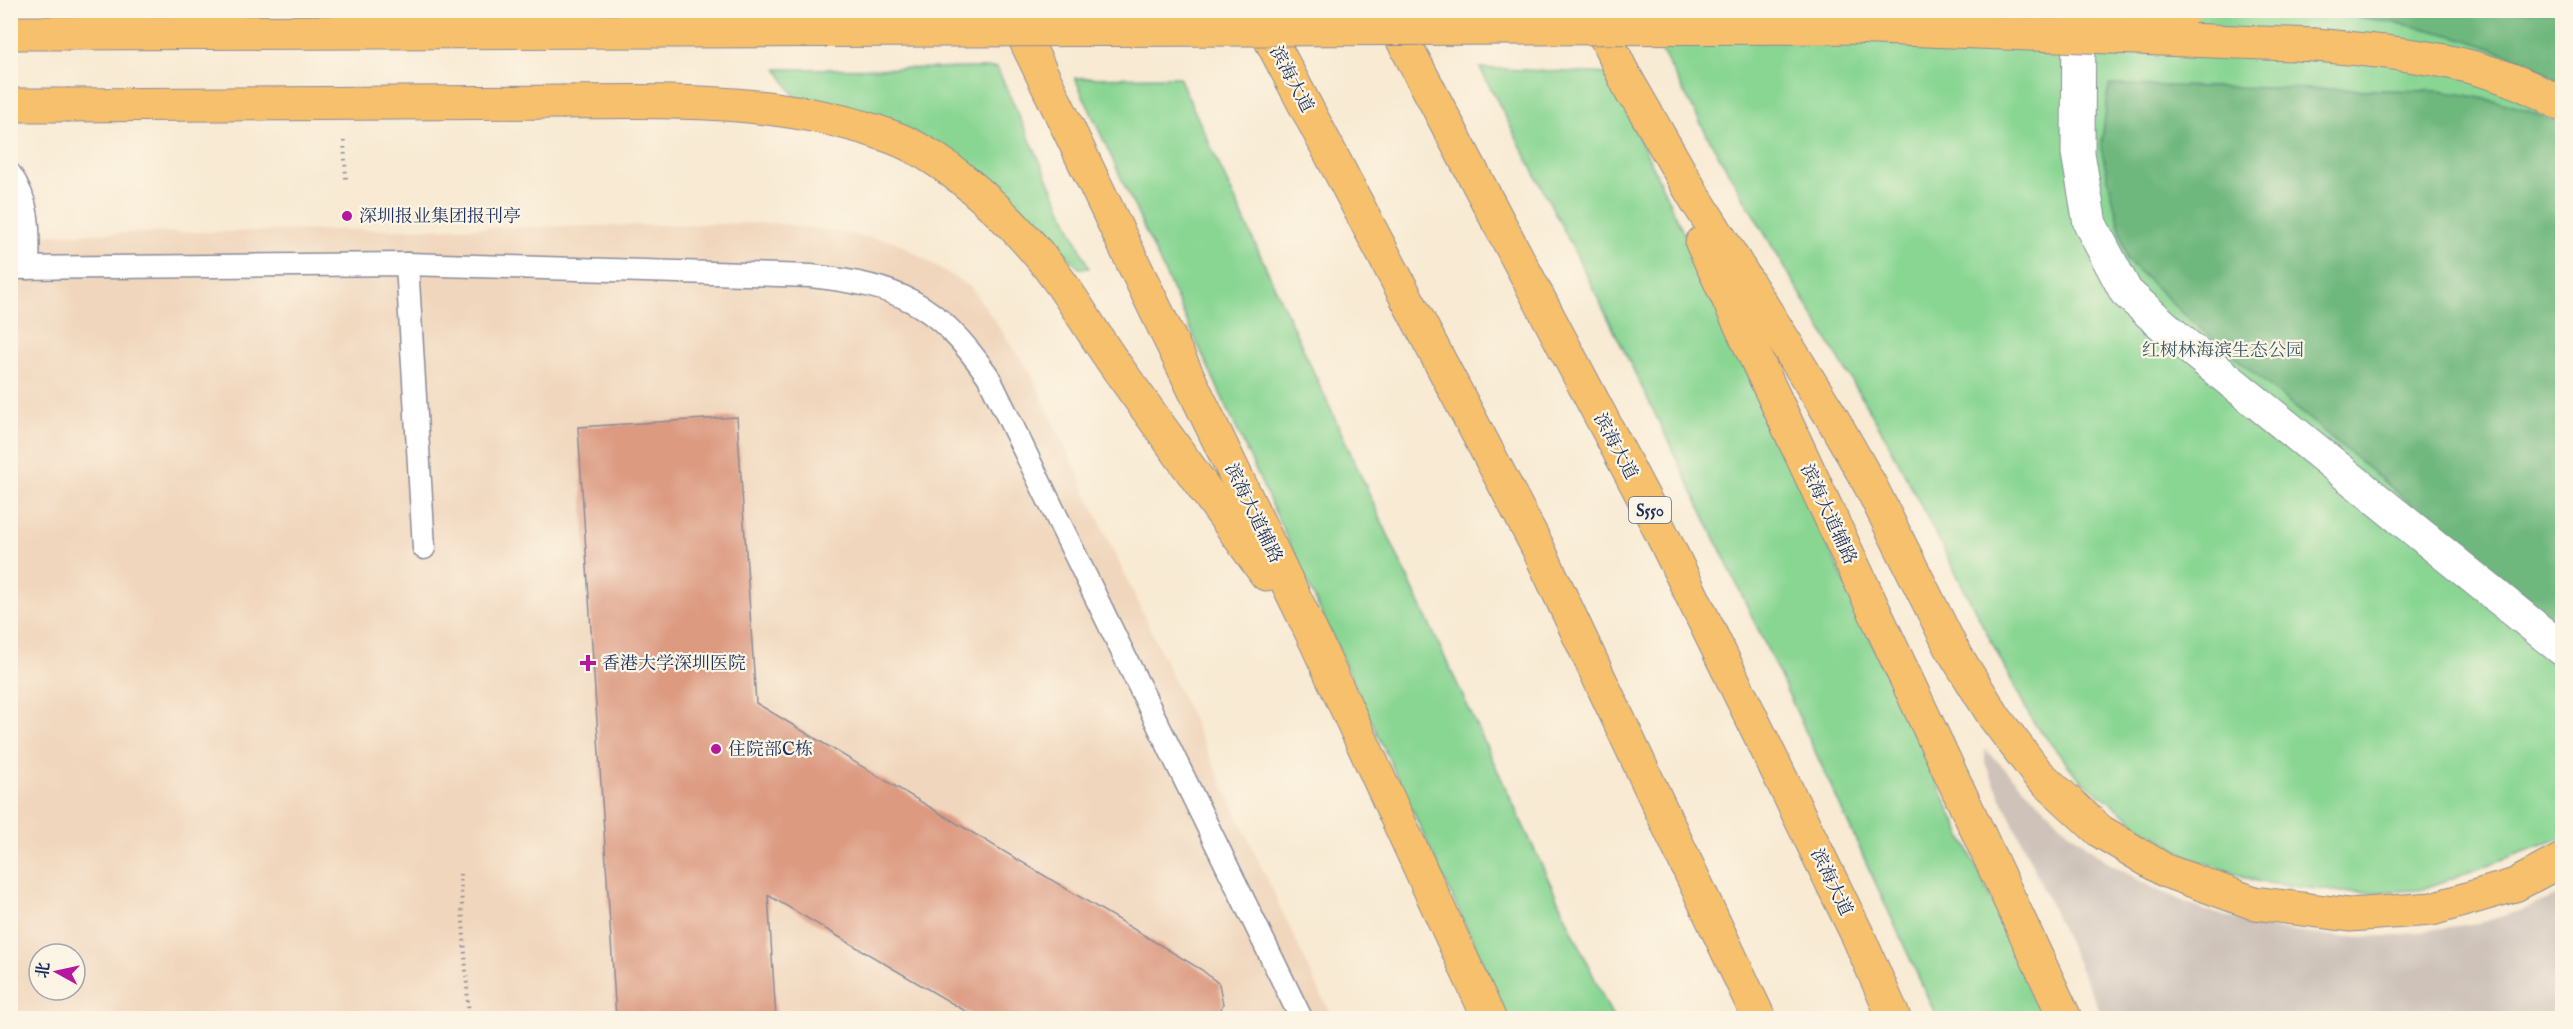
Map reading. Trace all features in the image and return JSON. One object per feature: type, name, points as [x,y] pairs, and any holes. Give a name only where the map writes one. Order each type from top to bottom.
[{"type":"main road","name":"滨海大道辅路","points":[[1011,10],[1317,644],[1489,1018]]},
{"type":"main road","name":"滨海大道","points":[[1255,10],[1537,546],[1759,1018]]},
{"type":"main road","name":"滨海大道","points":[[1387,10],[1652,514],[1858,936],[1894,1018]]},
{"type":"main road","name":"滨海大道辅路","points":[[1593,10],[2066,1018]]},
{"type":"main road","points":[[1850,27],[2185,10]]},
{"type":"main road","points":[[10,33],[1850,27],[2316,45],[2451,60],[2544,93],[2562,105]]},
{"type":"main road","points":[[1623,73],[1692,193],[1831,416],[1870,485],[1952,649],[1995,718],[2037,773],[2100,831],[2166,871],[2254,903],[2350,915],[2432,909],[2515,885],[2562,860]]},
{"type":"main road","points":[[10,105],[696,101],[769,107],[827,117],[894,137],[952,169],[997,210],[1057,277],[1103,348],[1317,644]]},
{"type":"street","points":[[2079,10],[2080,165],[2090,224],[2126,291],[2181,341],[2562,649]]},
{"type":"lane","points":[[10,174],[21,190],[27,207],[19,268],[407,264],[811,276],[857,281],[900,295],[933,313],[962,340],[988,376],[1301,1018]]},
{"type":"lane","points":[[407,264],[424,548]]},
{"type":"path","points":[[460,874],[469,1018]]},
{"type":"shaded area","name":"香港大学深圳医院","points":[[775,223],[894,241],[971,287],[1030,372],[1332,1018],[11,1018],[10,235]]},
{"type":"shaded area","points":[[1985,749],[2068,831],[2109,863],[2155,889],[2203,910],[2249,923],[2295,932],[2343,937],[2390,936],[2484,922],[2528,908],[2562,893],[2562,1000],[2547,1018],[2103,1018],[1985,763]]},
{"type":"green space","name":"红树林海滨生态公园","points":[[1640,11],[2562,11],[2562,835],[2558,839],[2420,890],[2351,893],[2260,882],[2193,859],[2141,827],[2076,775],[2032,720],[1887,440],[1717,153]]},
{"type":"green space","points":[[2321,11],[2562,11],[2562,82],[2505,54],[2446,34],[2384,21],[2321,14]]},
{"type":"green space","points":[[997,68],[1089,268],[1079,268],[1022,207],[962,158],[797,100],[777,69]]},
{"type":"green space","points":[[1480,68],[1610,74],[2046,1018],[1937,1018],[1716,540],[1541,185]]},
{"type":"green space","points":[[1179,77],[1398,557],[1613,1018],[1508,1018],[1075,78]]},
{"type":"green space","points":[[2109,85],[2439,91],[2502,103],[2562,126],[2562,630],[2188,318],[2127,260],[2101,148]]},
{"type":"building","name":"住院部C栋","points":[[737,417],[756,703],[1202,970],[1219,984],[1223,1004],[1217,1018],[977,1018],[768,895],[776,1018],[616,1018],[578,427]]},
{"type":"place","name":"深圳报业集团报刊亭","points":[[347,216]]},
{"type":"place","name":"香港大学深圳医院","points":[[588,663]]},
{"type":"place","name":"住院部C栋","points":[[716,749]]}]
